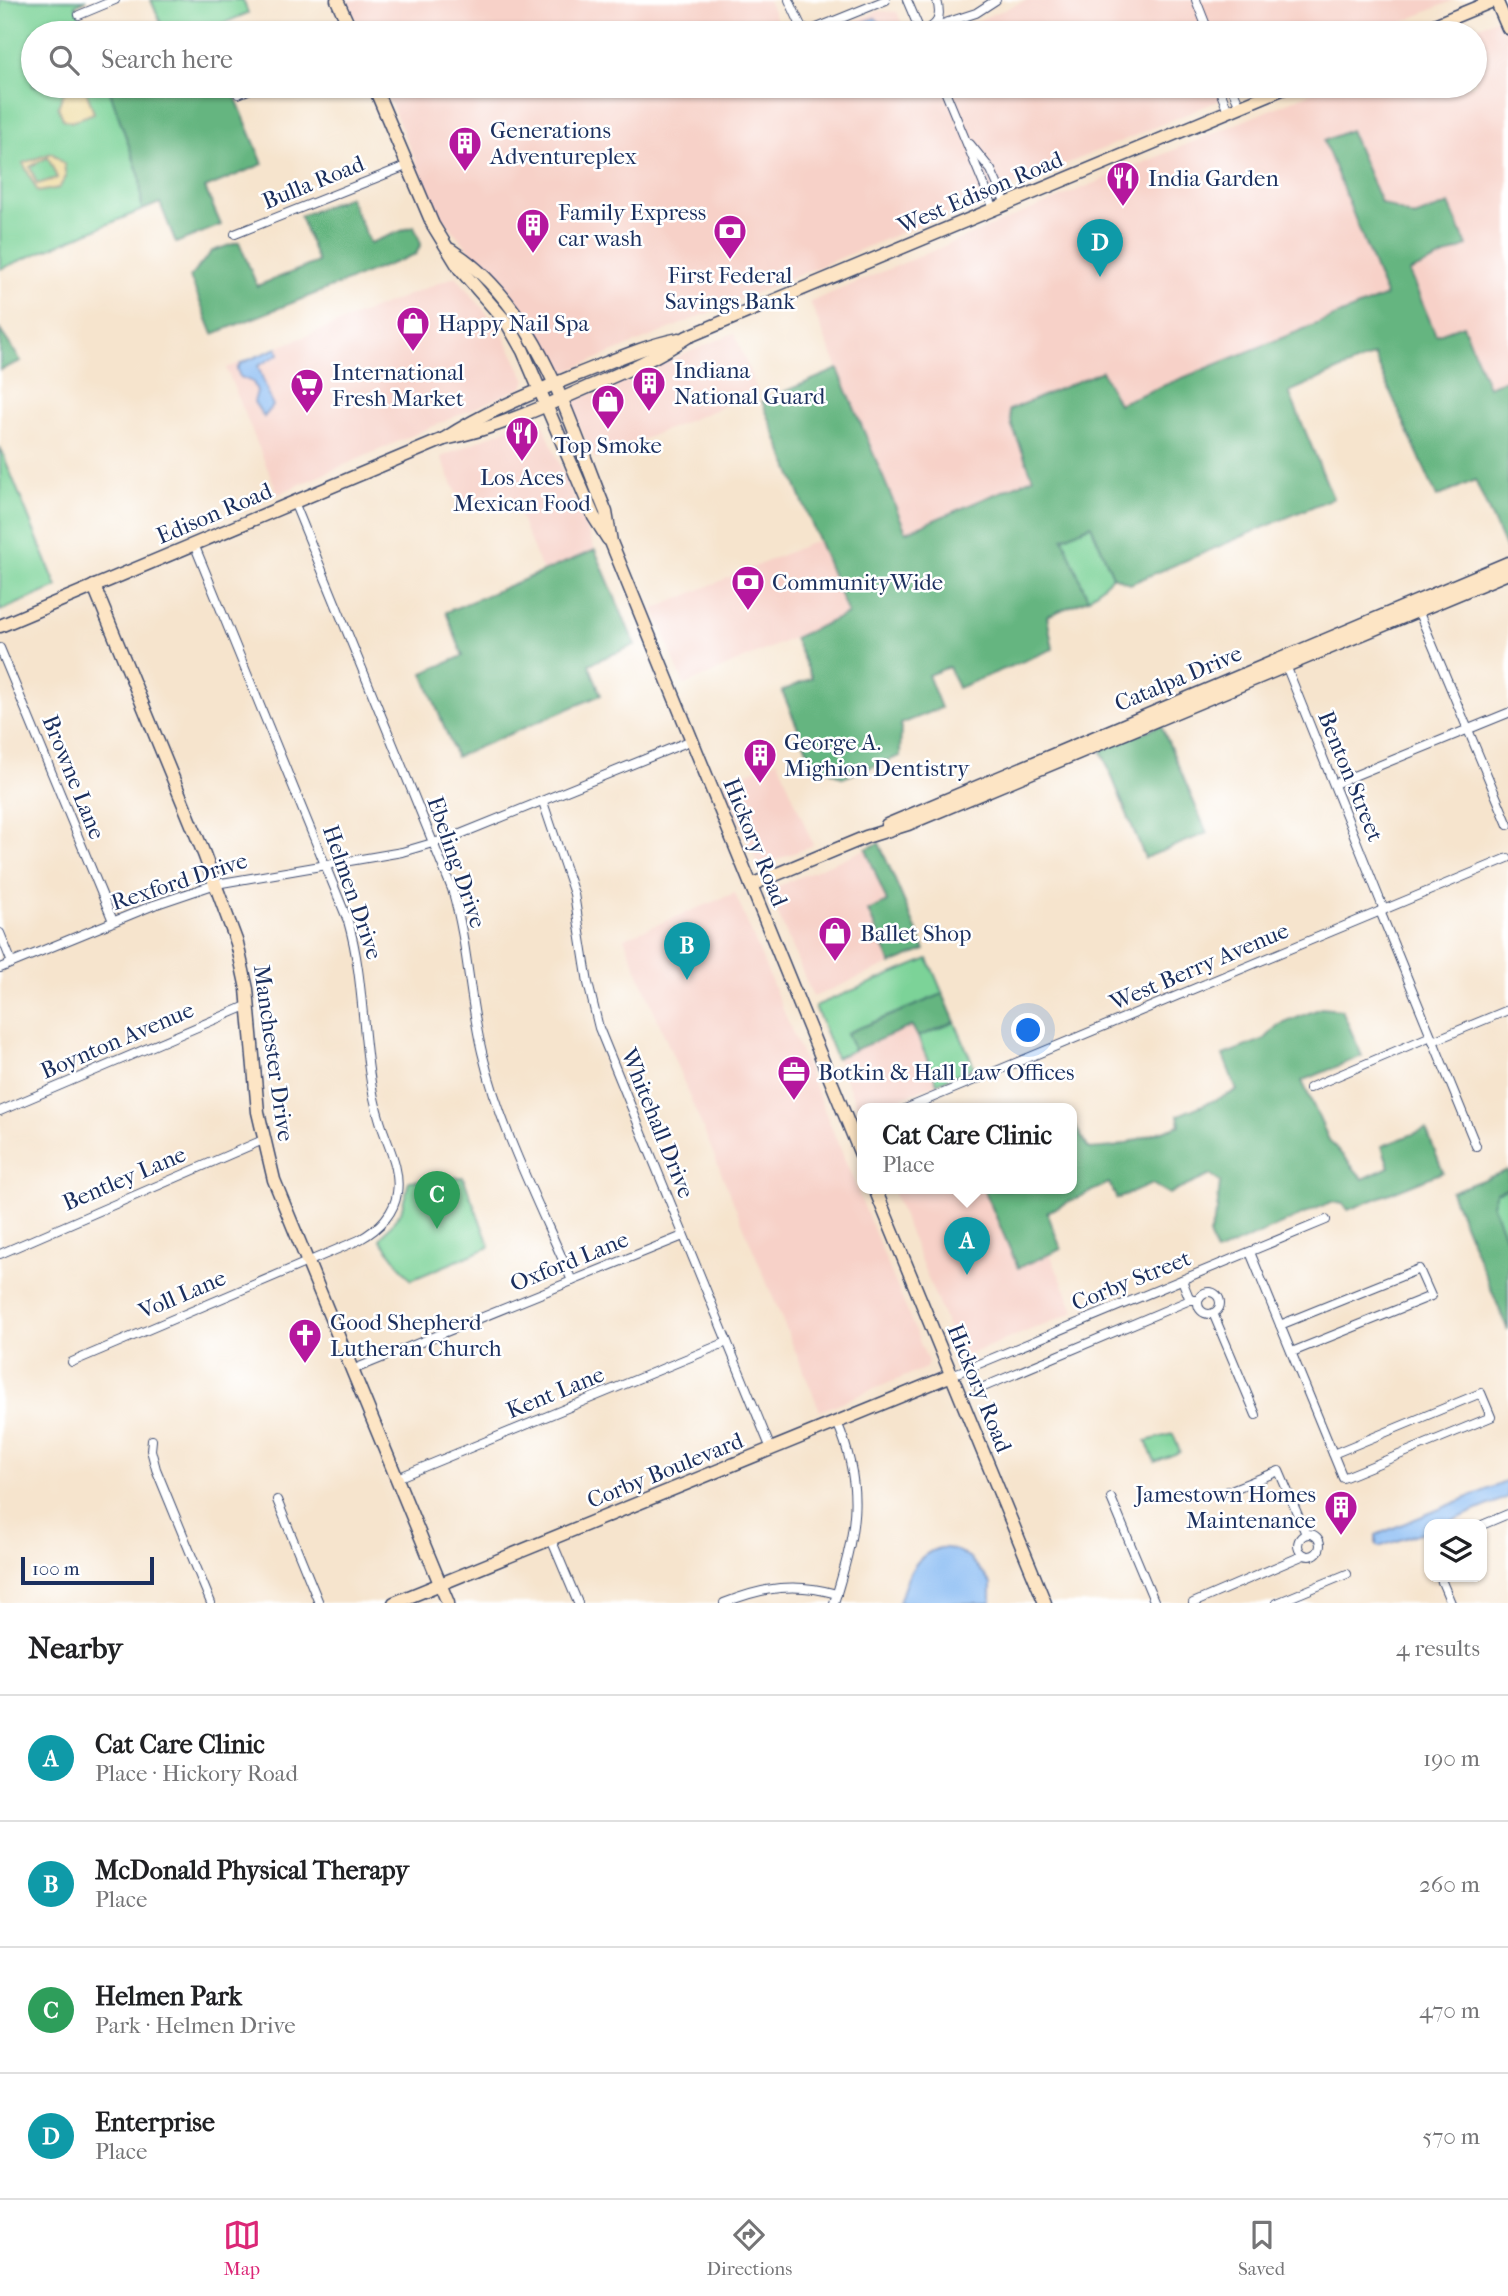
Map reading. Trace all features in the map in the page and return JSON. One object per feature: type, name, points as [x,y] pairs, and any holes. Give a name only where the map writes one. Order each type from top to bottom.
[{"type":"street","points":[[79,15],[115,0]]},
{"type":"street","points":[[337,0],[347,21]]},
{"type":"street","points":[[789,0],[799,21]]},
{"type":"street","points":[[834,21],[886,0]]},
{"type":"street","points":[[907,0],[916,21]]},
{"type":"street","points":[[937,0],[941,14],[937,21]]},
{"type":"street","points":[[951,21],[976,13],[996,0]]},
{"type":"street","points":[[1196,0],[1204,21]]},
{"type":"street","points":[[1444,21],[1495,0],[1508,28]]},
{"type":"street","name":"Hickory Road","points":[[378,98],[423,207],[460,269],[507,323],[547,405],[594,517],[611,542],[751,885],[857,1129]]},
{"type":"street","points":[[948,98],[1000,206]]},
{"type":"street","points":[[1226,98],[1234,109]]},
{"type":"street","points":[[1233,98],[1234,109]]},
{"type":"street","name":"West Edison Road","points":[[554,385],[652,344],[687,337],[1260,98]]},
{"type":"street","points":[[966,140],[991,170],[1000,206]]},
{"type":"street","name":"Bulla Road","points":[[235,234],[406,166]]},
{"type":"street","name":"Hickory Road","points":[[450,250],[469,262],[518,316],[536,344],[606,512],[611,542]]},
{"type":"street","name":"West Edison Road","points":[[560,400],[658,357],[687,337]]},
{"type":"street","name":"Edison Road","points":[[0,626],[444,439],[477,417],[554,385]]},
{"type":"street","name":"Edison Road","points":[[444,439],[483,432],[560,400]]},
{"type":"street","name":"Ebeling Drive","points":[[293,502],[434,844],[461,924],[487,1073],[572,1281]]},
{"type":"street","name":"Helmen Drive","points":[[194,544],[348,921],[358,959],[372,1084],[396,1167],[398,1186],[390,1213],[376,1229],[359,1240],[307,1262]]},
{"type":"street","name":"Catalpa Drive","points":[[751,885],[866,837],[908,824],[1417,606],[1508,563]]},
{"type":"street","name":"Catalpa Drive","points":[[1417,606],[1508,573]]},
{"type":"street","name":"Manchester Drive","points":[[94,586],[216,884],[237,943],[249,1005],[255,1090],[263,1140],[282,1202],[448,1603]]},
{"type":"street","points":[[1417,606],[1508,825]]},
{"type":"street","name":"Browne Lane","points":[[0,648],[113,921]]},
{"type":"street","name":"Benton Street","points":[[1284,662],[1476,1146]]},
{"type":"street","points":[[1334,784],[1508,713]]},
{"type":"street","name":"Rexford Drive","points":[[0,968],[113,921],[216,884],[434,844],[692,740]]},
{"type":"street","name":"Whitehall Drive","points":[[543,802],[574,894],[588,983],[599,1028],[771,1449]]},
{"type":"street","name":"West Berry Avenue","points":[[919,1103],[1508,858]]},
{"type":"street","points":[[0,933],[12,963]]},
{"type":"street","name":"Boynton Avenue","points":[[0,1111],[249,1005]]},
{"type":"street","points":[[1309,1088],[1508,1010]]},
{"type":"street","name":"Bentley Lane","points":[[0,1254],[263,1140]]},
{"type":"street","name":"Hickory Road","points":[[877,1194],[1045,1603]]},
{"type":"street","name":"Corby Street","points":[[952,1375],[1326,1220]]},
{"type":"street","name":"Oxford Lane","points":[[352,1370],[683,1236]]},
{"type":"street","points":[[1250,1252],[1292,1352],[1333,1454],[1343,1478],[1491,1417],[1481,1393],[1333,1454]]},
{"type":"street","name":"Voll Lane","points":[[72,1362],[307,1262]]},
{"type":"street","points":[[1280,1325],[1419,1269],[1431,1296],[1292,1352]]},
{"type":"street","points":[[1182,1280],[1203,1312],[1213,1313]]},
{"type":"street","points":[[979,1389],[1194,1300],[1205,1293],[1216,1295],[1219,1304],[1213,1313]]},
{"type":"street","points":[[1213,1313],[1256,1415]]},
{"type":"street","name":"Kent Lane","points":[[397,1478],[727,1342]]},
{"type":"street","name":"Corby Boulevard","points":[[394,1603],[952,1375]]},
{"type":"street","points":[[724,1603],[763,1589],[791,1586],[836,1599],[851,1549],[856,1510],[853,1468],[837,1422]]},
{"type":"street","points":[[152,1440],[151,1450],[156,1469],[211,1603]]},
{"type":"street","points":[[1226,1492],[1279,1471],[1306,1534]]},
{"type":"street","points":[[1111,1498],[1155,1603]]},
{"type":"street","points":[[276,1500],[319,1603]]},
{"type":"street","points":[[1487,1523],[1508,1514]]},
{"type":"street","points":[[1304,1555],[1298,1545],[1306,1534]]},
{"type":"street","points":[[1193,1603],[1304,1555],[1315,1555],[1321,1546],[1317,1536],[1306,1534]]},
{"type":"street","points":[[551,1539],[578,1603]]},
{"type":"street","points":[[1277,1603],[1347,1574]]},
{"type":"street","points":[[1442,1582],[1451,1603]]},
{"type":"shaded area","points":[[347,0],[768,0],[777,21],[356,21]]},
{"type":"shaded area","points":[[1027,0],[1454,0],[1405,21],[976,21]]},
{"type":"shaded area","points":[[879,11],[897,12],[901,21],[855,21]]},
{"type":"shaded area","points":[[1508,13],[1508,379],[1488,388],[1436,335],[1409,272],[1448,204],[1414,217],[1381,203],[1324,141],[1387,296],[1117,405],[1012,426],[1033,478],[906,532],[810,302],[1298,98],[1487,98],[1487,23]]},
{"type":"shaded area","points":[[388,98],[1225,98],[561,374],[553,370],[538,338],[520,310],[438,213]]},
{"type":"shaded area","points":[[456,276],[501,331],[526,380],[523,387],[278,494],[226,368]]},
{"type":"shaded area","points":[[734,333],[758,392],[595,459],[571,410],[575,400]]},
{"type":"shaded area","points":[[534,417],[542,421],[595,550],[543,572],[511,495],[465,513],[441,457]]},
{"type":"shaded area","points":[[818,540],[848,614],[684,685],[654,609]]},
{"type":"shaded area","points":[[778,760],[813,845],[759,867],[724,782]]},
{"type":"shaded area","points":[[866,849],[888,902],[868,911],[891,964],[813,997],[769,893],[771,889]]},
{"type":"shaded area","points":[[735,893],[928,1362],[926,1368],[820,1411],[624,938]]},
{"type":"shaded area","points":[[913,1026],[937,1083],[889,1103],[857,1103],[857,1106],[836,1058]]},
{"type":"shaded area","points":[[894,1194],[986,1194],[1018,1267],[1050,1254],[1075,1312],[960,1358]]},
{"type":"green space","points":[[0,0],[86,0],[75,5],[82,21],[21,21],[21,98],[112,98],[140,177],[142,210],[0,269]]},
{"type":"green space","points":[[151,0],[243,0],[248,13],[229,21],[160,21]]},
{"type":"green space","points":[[112,98],[236,98],[263,164],[205,188],[221,225],[176,243],[160,203],[142,210],[140,177]]},
{"type":"green space","points":[[1350,130],[1381,203],[1414,217],[1449,204],[1467,246],[1409,272],[1436,335],[1463,325],[1488,387],[1508,379],[1508,554],[1475,480],[1437,497],[1374,355],[1289,392],[1333,498],[1130,584],[1113,576],[1091,525],[1063,538],[1088,599],[1047,616],[1053,649],[958,688],[949,667],[928,675],[941,708],[901,724],[900,756],[843,778],[812,761],[782,691],[812,678],[794,638],[848,614],[762,401],[838,369],[906,532],[1033,478],[1012,426],[1009,410],[1102,371],[1118,404],[1386,296],[1324,141]]},
{"type":"green space","points":[[349,197],[370,243],[414,226],[421,244],[416,254],[213,334],[190,277],[212,251],[239,242],[257,286],[318,262],[300,216]]},
{"type":"green space","points":[[0,330],[21,361],[0,370]]},
{"type":"green space","points":[[0,447],[57,587],[0,611]]},
{"type":"green space","points":[[1091,525],[1113,576],[1088,599],[1062,538]]},
{"type":"green space","points":[[595,550],[635,645],[589,664],[601,695],[456,757],[423,673],[463,656],[446,612]]},
{"type":"green space","points":[[1161,725],[1207,833],[1145,858],[1101,750]]},
{"type":"green space","points":[[879,843],[925,950],[891,964],[868,911],[887,902],[866,849]]},
{"type":"green space","points":[[928,959],[943,994],[847,1033],[854,1050],[836,1058],[815,1006]]},
{"type":"green space","points":[[943,994],[955,1022],[918,1037],[912,1026],[854,1050],[847,1033]]},
{"type":"green space","points":[[1321,1008],[1342,1010],[1362,1056],[1302,1081],[1329,1140],[1363,1179],[1389,1167],[1382,1146],[1426,1129],[1443,1172],[1348,1210],[1343,1204],[1331,1202],[1216,1253],[1209,1235],[1217,1211],[1220,1182],[1211,1175],[1169,1194],[1152,1184],[1117,1199],[1109,1183],[1047,1212],[1061,1249],[1018,1268],[986,1194],[1077,1194],[1077,1129],[1089,1149],[1115,1147],[1180,1125],[1178,1115],[1237,1091],[1223,1055],[1265,1039],[1277,1026]]},
{"type":"green space","points":[[955,1022],[974,1067],[937,1083],[918,1037]]},
{"type":"green space","points":[[1508,1170],[1508,1188],[1496,1192],[1492,1204],[1508,1244],[1508,1330],[1451,1192]]},
{"type":"green space","points":[[463,1177],[490,1247],[411,1280],[380,1239],[401,1212],[409,1181]]},
{"type":"green space","points":[[1508,1188],[1508,1244],[1492,1204],[1496,1192]]},
{"type":"green space","points":[[1173,1434],[1180,1452],[1155,1462],[1146,1441]]},
{"type":"sand","points":[[61,98],[89,98],[94,113],[71,122],[63,119],[58,107]]},
{"type":"sand","points":[[52,153],[64,164],[66,177],[59,188],[38,192],[23,163]],"holes":[[[48,157],[57,178],[37,184],[30,167]]]},
{"type":"water","points":[[277,348],[279,354],[258,366],[273,406],[264,417],[254,402],[257,391],[253,382],[240,377],[237,369],[241,363]]},
{"type":"water","points":[[1508,1481],[1508,1497],[1456,1519],[1424,1519],[1424,1532],[1379,1547],[1376,1545],[1376,1535]]},
{"type":"water","points":[[940,1548],[956,1550],[975,1564],[991,1584],[991,1603],[899,1603],[908,1577],[917,1562],[931,1551]]},
{"type":"place","name":"Generations Adventureplex","points":[[465,173]]},
{"type":"place","name":"India Garden","points":[[1123,208]]},
{"type":"place","name":"Family Express car wash","points":[[533,255]]},
{"type":"place","name":"First Federal Savings Bank","points":[[730,261]]},
{"type":"place","name":"Enterprise","points":[[1100,277]]},
{"type":"place","name":"Happy Nail Spa","points":[[413,353]]},
{"type":"place","name":"Indiana National Guard","points":[[649,413]]},
{"type":"place","name":"International Fresh Market","points":[[307,415]]},
{"type":"place","name":"Top Smoke","points":[[608,431]]},
{"type":"place","name":"Los Aces Mexican Food","points":[[522,463]]},
{"type":"place","name":"CommunityWide","points":[[748,612]]},
{"type":"place","name":"George A. Mighion Dentistry","points":[[760,785]]},
{"type":"place","name":"Ballet Shop","points":[[835,963]]},
{"type":"place","name":"McDonald Physical Therapy","points":[[687,980]]},
{"type":"place","name":"Botkin & Hall Law Offices","points":[[794,1102]]},
{"type":"place","name":"Helmen Park","points":[[437,1229]]},
{"type":"place","name":"Cat Care Clinic","points":[[967,1275]]},
{"type":"place","name":"Good Shepherd Lutheran Church","points":[[305,1365]]},
{"type":"place","name":"Jamestown Homes Maintenance","points":[[1341,1537]]}]
